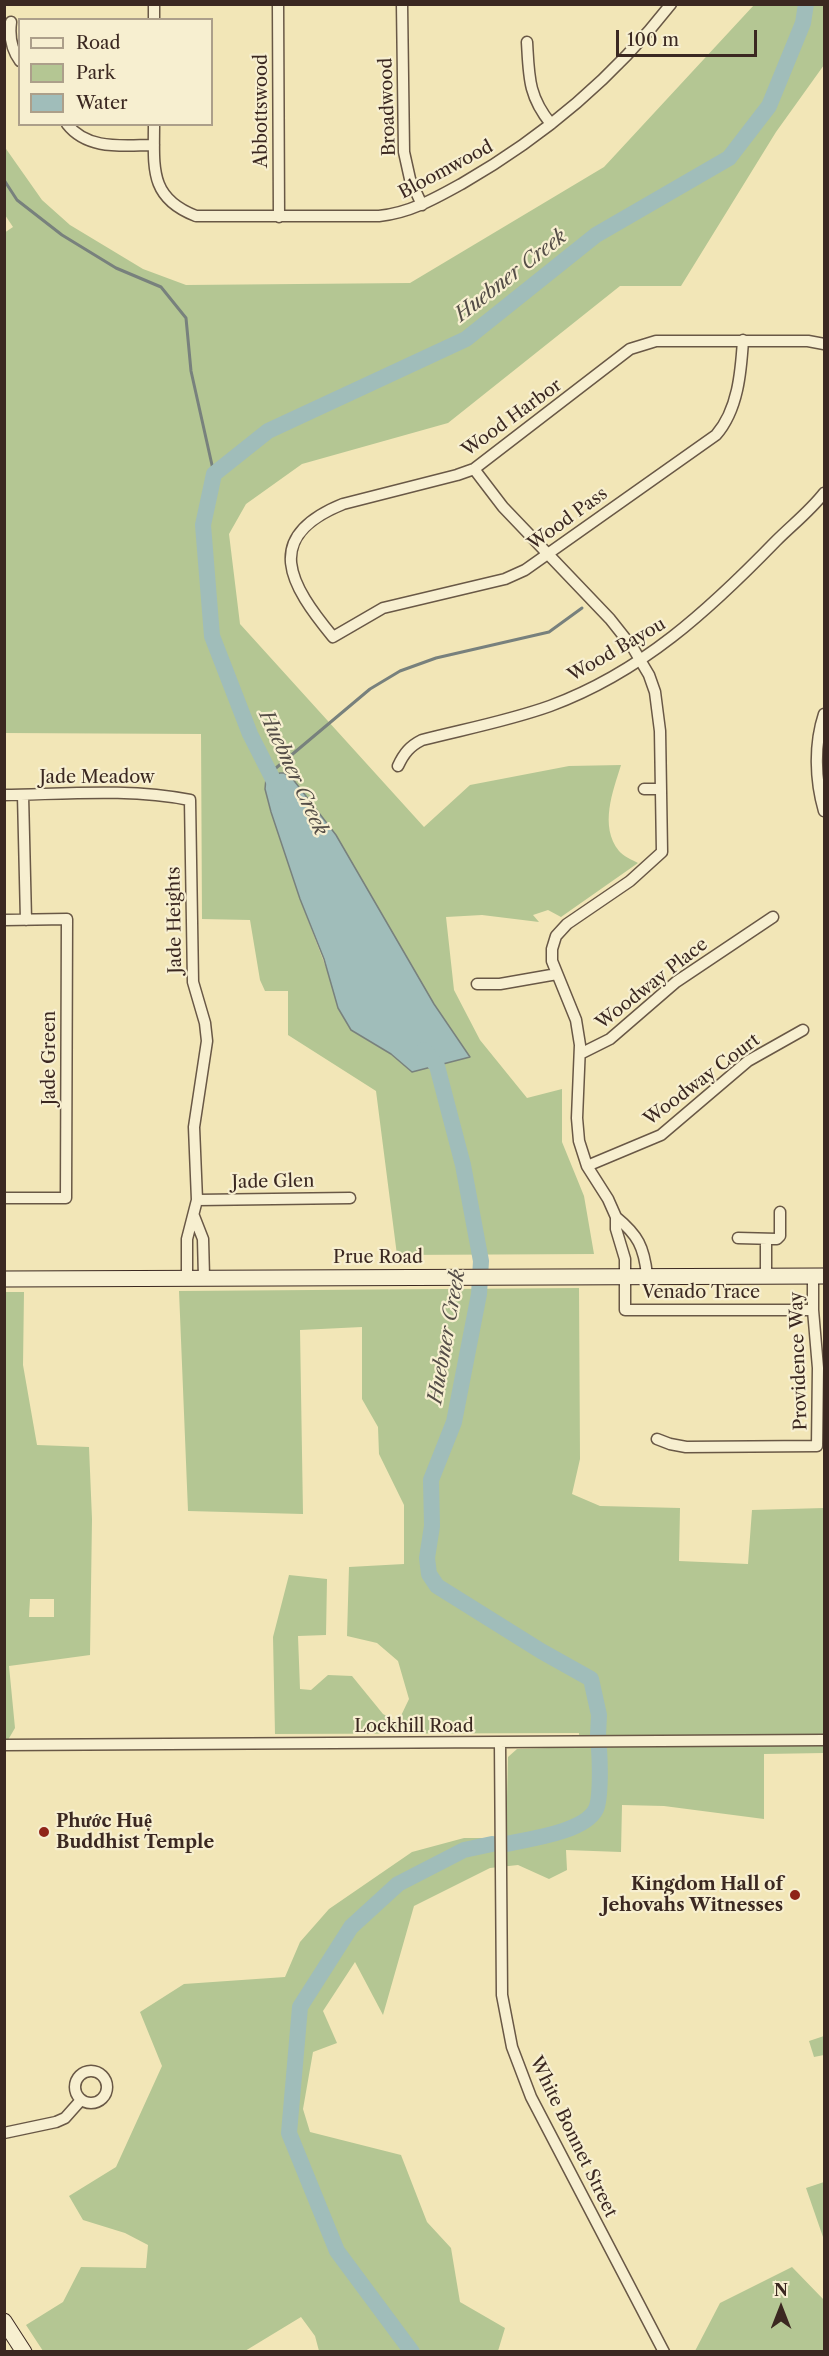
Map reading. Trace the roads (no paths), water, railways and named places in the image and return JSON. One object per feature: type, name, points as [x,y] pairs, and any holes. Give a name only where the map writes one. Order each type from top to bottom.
[{"type":"main road","name":"Prue Road","points":[[4,1279],[819,1276]]},
{"type":"main road","points":[[4,2321],[24,2352]]},
{"type":"street","name":"Abbottswood","points":[[278,4],[279,217]]},
{"type":"street","name":"Broadwood","points":[[402,4],[404,153],[410,178],[422,205]]},
{"type":"street","name":"Bloomwood","points":[[154,126],[154,169],[158,185],[167,199],[180,210],[196,216],[379,216],[401,213],[422,205],[496,164],[551,124],[616,67],[671,4]]},
{"type":"street","points":[[11,22],[11,42],[18,58]]},
{"type":"street","points":[[527,42],[529,84],[535,101],[551,124]]},
{"type":"street","points":[[69,126],[80,137],[93,143],[154,145]]},
{"type":"street","name":"Wood Pass","points":[[333,637],[383,608],[504,579],[525,570],[716,435],[732,409],[743,340]]},
{"type":"street","name":"Wood Harbor","points":[[333,637],[299,591],[292,569],[291,549],[298,532],[320,514],[343,504],[457,476],[474,469],[630,349],[656,341],[808,341],[825,344]]},
{"type":"street","points":[[474,469],[490,492],[610,619],[641,660],[655,692],[660,731],[659,789],[662,852],[630,881],[567,924],[556,936],[552,949],[552,961],[576,1020],[580,1054],[577,1118],[579,1141],[587,1166],[608,1199],[616,1217],[616,1229],[625,1275]]},
{"type":"street","name":"Wood Bayou","points":[[399,765],[403,755],[411,746],[422,740],[509,719],[551,705],[641,660],[682,632],[734,585],[822,496]]},
{"type":"street","points":[[825,714],[819,736],[817,771],[825,811]]},
{"type":"street","points":[[644,789],[659,789]]},
{"type":"street","name":"Jade Meadow","points":[[4,795],[163,794],[190,800]]},
{"type":"street","points":[[4,920],[26,920],[23,795]]},
{"type":"street","name":"Jade Heights","points":[[187,1277],[188,1228],[194,1216],[197,1200],[194,1127],[207,1041],[205,1023],[193,982],[190,800]]},
{"type":"street","name":"Woodway Place","points":[[580,1054],[610,1039],[676,982],[773,917]]},
{"type":"street","name":"Jade Green","points":[[4,1198],[66,1198],[67,919],[26,920]]},
{"type":"street","points":[[477,984],[500,984],[557,974]]},
{"type":"street","name":"Woodway Court","points":[[587,1166],[661,1135],[748,1061],[803,1030]]},
{"type":"street","name":"Jade Glen","points":[[197,1200],[350,1198]]},
{"type":"street","points":[[738,1238],[777,1239],[780,1236],[780,1212]]},
{"type":"street","name":"Jade Heights","points":[[194,1216],[201,1229],[204,1277]]},
{"type":"street","points":[[616,1217],[636,1235],[646,1259],[647,1275]]},
{"type":"street","points":[[766,1239],[766,1276]]},
{"type":"street","points":[[621,1246],[639,1241]]},
{"type":"street","points":[[187,1246],[203,1246]]},
{"type":"street","name":"Venado Trace","points":[[625,1275],[625,1310],[813,1310]]},
{"type":"street","name":"Providence Way","points":[[657,1439],[686,1447],[818,1446],[818,1368],[813,1310],[819,1276]]},
{"type":"street","name":"Lockhill Road","points":[[4,1745],[825,1740]]},
{"type":"street","name":"White Bonnet Street","points":[[500,1743],[502,1995],[512,2047],[531,2097],[664,2352]]},
{"type":"street","points":[[4,2133],[56,2122],[65,2118],[81,2100]]},
{"type":"water","points":[[280,773],[292,778],[336,835],[434,1004],[470,1057],[412,1072],[391,1054],[351,1030],[338,1008],[324,959],[300,899],[271,812],[265,789],[266,778]]},
{"type":"waterway","name":"Huebner Creek","points":[[281,795],[250,734],[212,636],[203,525],[214,474],[268,431],[466,339],[596,235],[729,158],[769,106],[803,23],[806,4]]},
{"type":"waterway","points":[[4,180],[17,200],[62,235],[116,268],[161,287],[186,318],[191,371],[214,474]]},
{"type":"waterway","points":[[270,773],[370,689],[400,671],[436,658],[549,632],[582,608]]},
{"type":"waterway","name":"Huebner Creek","points":[[424,1050],[437,1066],[463,1165],[481,1261],[479,1294],[454,1422],[431,1480],[432,1526],[427,1558],[429,1574],[437,1586],[541,1651],[591,1679],[599,1715],[598,1735]]},
{"type":"waterway","name":"Huebner Creek","points":[[506,1844],[569,1829],[590,1817],[596,1809],[599,1797],[599,1749]]},
{"type":"waterway","name":"Huebner Creek","points":[[412,2352],[337,2251],[289,2133],[300,2007],[351,1927],[398,1884],[464,1850],[492,1844]]},
{"type":"place","name":"Phước Huệ Buddhist Temple","points":[[44,1832]]},
{"type":"place","name":"Kingdom Hall of Jehovahs Witnesses","points":[[795,1895]]}]
